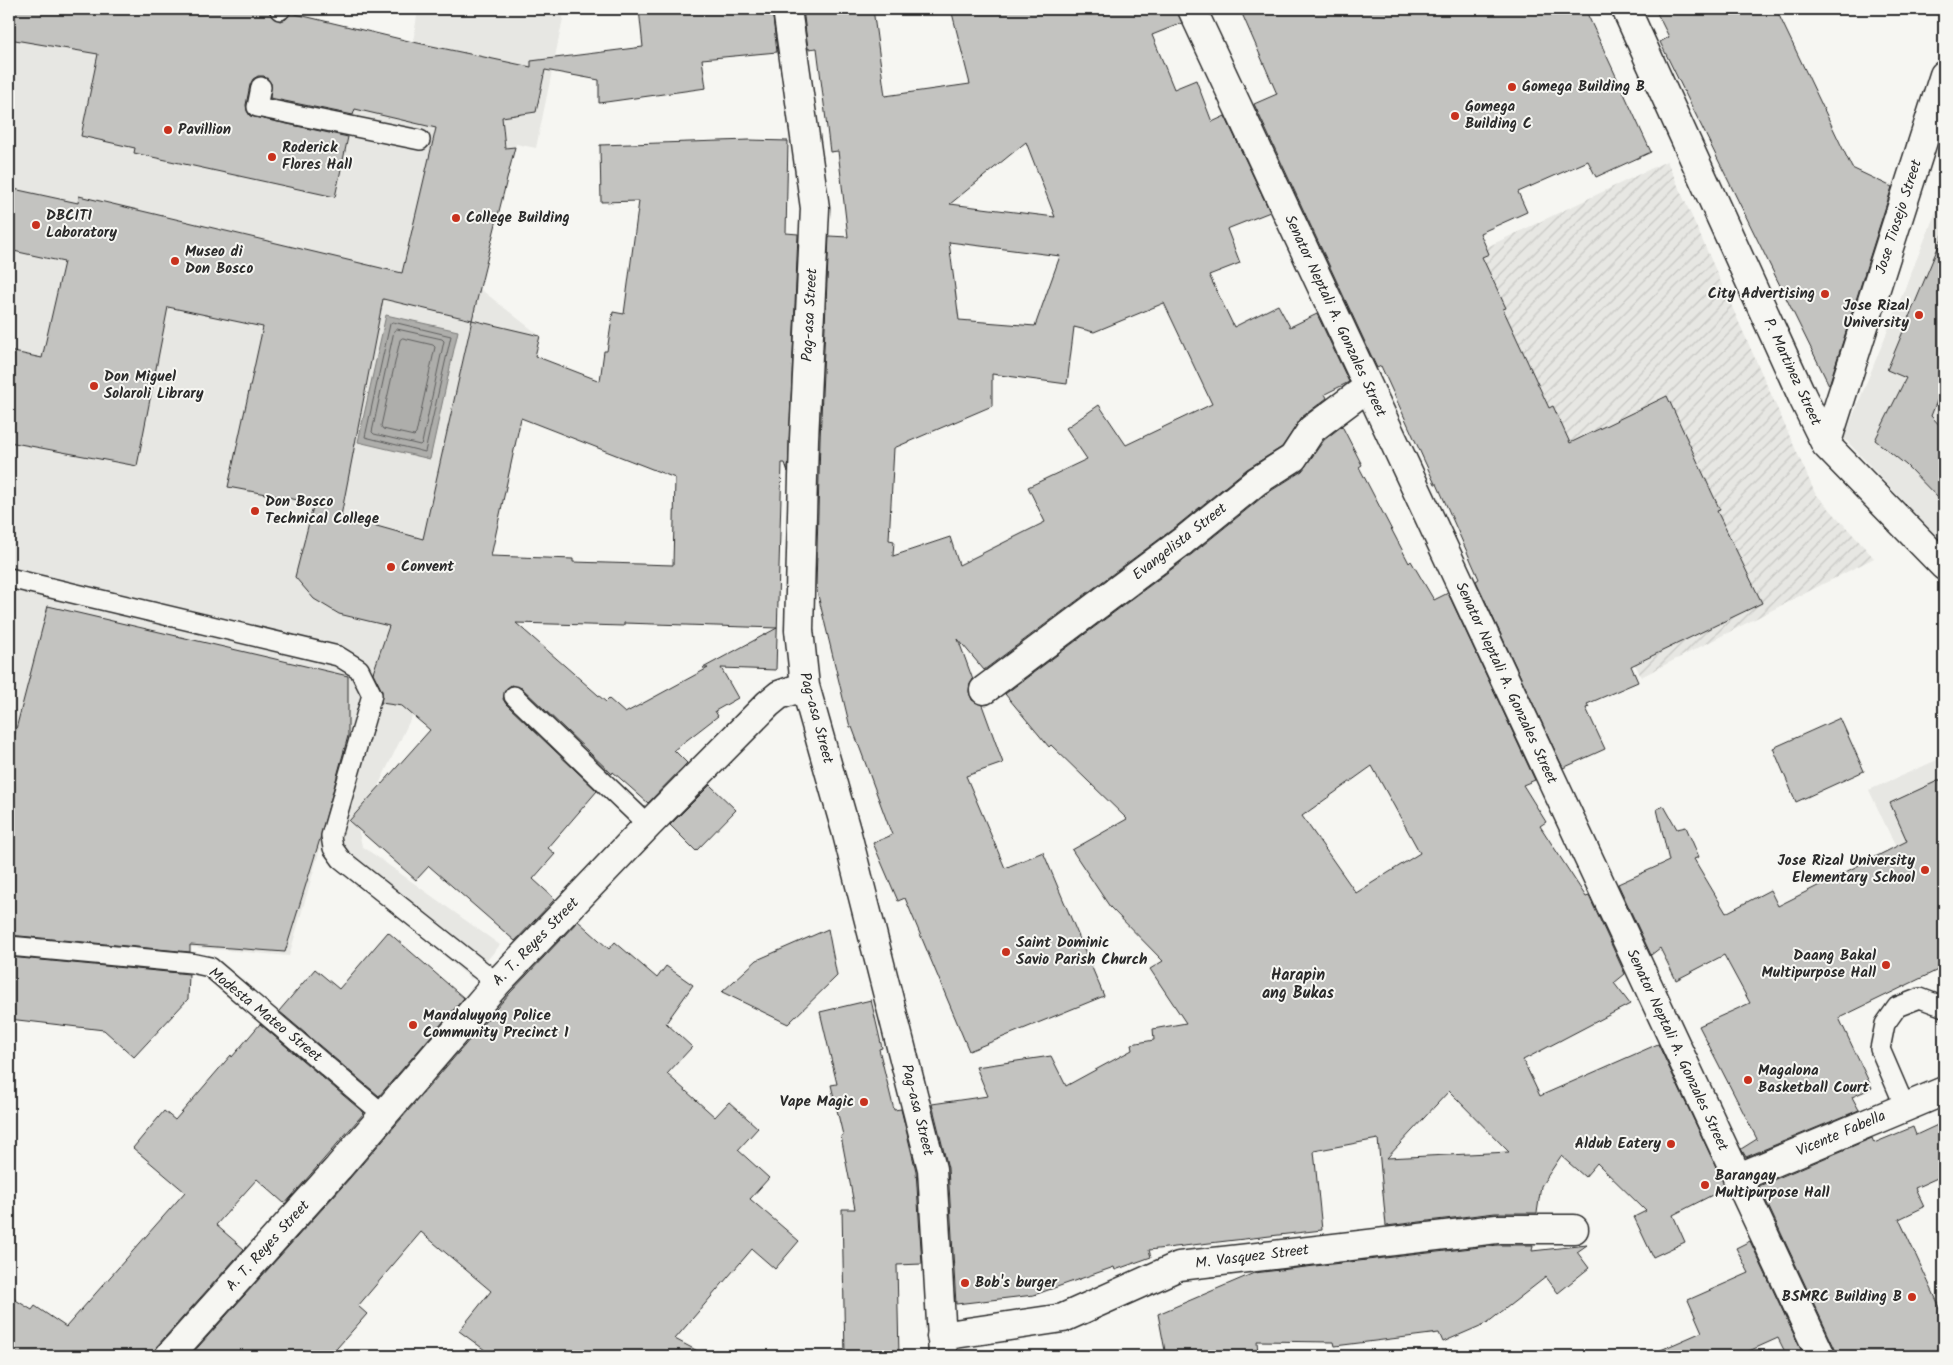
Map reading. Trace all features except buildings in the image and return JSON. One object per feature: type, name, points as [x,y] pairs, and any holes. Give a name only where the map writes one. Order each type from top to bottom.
[{"type":"street","name":"Pag-asa Street","points":[[787,9],[815,208],[804,449],[799,630],[804,686],[844,826],[932,1169],[942,1346]]},
{"type":"street","name":"Senator Neptali A. Gonzales Street","points":[[1192,9],[1821,1356]]},
{"type":"street","name":"P. Martinez Street","points":[[1626,9],[1826,445],[1944,566]]},
{"type":"street","name":"Jose Tiosejo Street","points":[[1826,445],[1944,75]]},
{"type":"street","name":"Evangelista Street","points":[[984,690],[1183,541],[1257,481],[1293,458],[1312,429],[1368,386]]},
{"type":"street","name":"A. T. Reyes Street","points":[[169,1356],[384,1115],[497,983],[648,825],[768,704],[779,695],[804,686]]},
{"type":"street","name":"Vicente Fabella","points":[[1737,1178],[1905,1107],[1943,1094]]},
{"type":"street","name":"M. Vasquez Street","points":[[942,1346],[1063,1318],[1179,1266],[1497,1229],[1574,1229]]},
{"type":"lane","points":[[261,87],[257,107],[420,140]]},
{"type":"lane","points":[[10,583],[338,656],[359,669],[372,695],[331,836],[332,848],[341,859],[497,983]]},
{"type":"lane","points":[[514,696],[648,825]]},
{"type":"lane","name":"Modesta Mateo Street","points":[[9,946],[210,966],[384,1115]]},
{"type":"lane","points":[[1905,1107],[1880,1049],[1885,1024],[1897,1007],[1920,998],[1944,1007]]},
{"type":"shaded area","name":"Don Bosco Technical College","points":[[9,9],[275,9],[413,42],[418,9],[565,9],[536,148],[516,144],[479,288],[540,336],[497,529],[459,633],[409,722],[358,828],[362,846],[500,945],[471,979],[320,849],[289,956],[9,931]]},
{"type":"shaded area","points":[[1667,161],[1815,493],[1874,558],[1641,677],[1456,282],[1487,247]]},
{"type":"shaded area","name":"Jose Rizal University","points":[[1944,192],[1944,545],[1844,438]]},
{"type":"shaded area","name":"Jose Rizal University Elementary School","points":[[1944,757],[1944,950],[1869,790]]},
{"type":"water","points":[[386,315],[458,331],[430,459],[358,442]]},
{"type":"place","name":"Gomega Building B","points":[[1512,87]]},
{"type":"place","name":"Gomega Building C","points":[[1455,116]]},
{"type":"place","name":"Pavillion","points":[[168,130]]},
{"type":"place","name":"Roderick Flores Hall","points":[[272,157]]},
{"type":"place","name":"College Building","points":[[456,218]]},
{"type":"place","name":"DBCITI Laboratory","points":[[36,225]]},
{"type":"place","name":"Museo di Don Bosco","points":[[175,261]]},
{"type":"place","name":"City Advertising","points":[[1825,294]]},
{"type":"place","name":"Jose Rizal University","points":[[1919,315]]},
{"type":"place","name":"Don Miguel Solaroli Library","points":[[94,386]]},
{"type":"place","name":"Don Bosco Technical College","points":[[255,511]]},
{"type":"place","name":"Convent","points":[[391,567]]},
{"type":"place","name":"Jose Rizal University Elementary School","points":[[1925,870]]},
{"type":"place","name":"Saint Dominic Savio Parish Church","points":[[1006,952]]},
{"type":"place","name":"Daang Bakal Multipurpose Hall","points":[[1886,965]]},
{"type":"place","name":"Mandaluyong Police Community Precinct 1","points":[[413,1025]]},
{"type":"place","name":"Magalona Basketball Court","points":[[1748,1080]]},
{"type":"place","name":"Vape Magic","points":[[864,1102]]},
{"type":"place","name":"Aldub Eatery","points":[[1671,1144]]},
{"type":"place","name":"Barangay Multipurpose Hall","points":[[1705,1185]]},
{"type":"place","name":"Bob's burger","points":[[965,1283]]},
{"type":"place","name":"BSMRC Building B","points":[[1912,1297]]},
{"type":"district","name":"Harapin ang Bukas","points":[[1298,984]]}]
